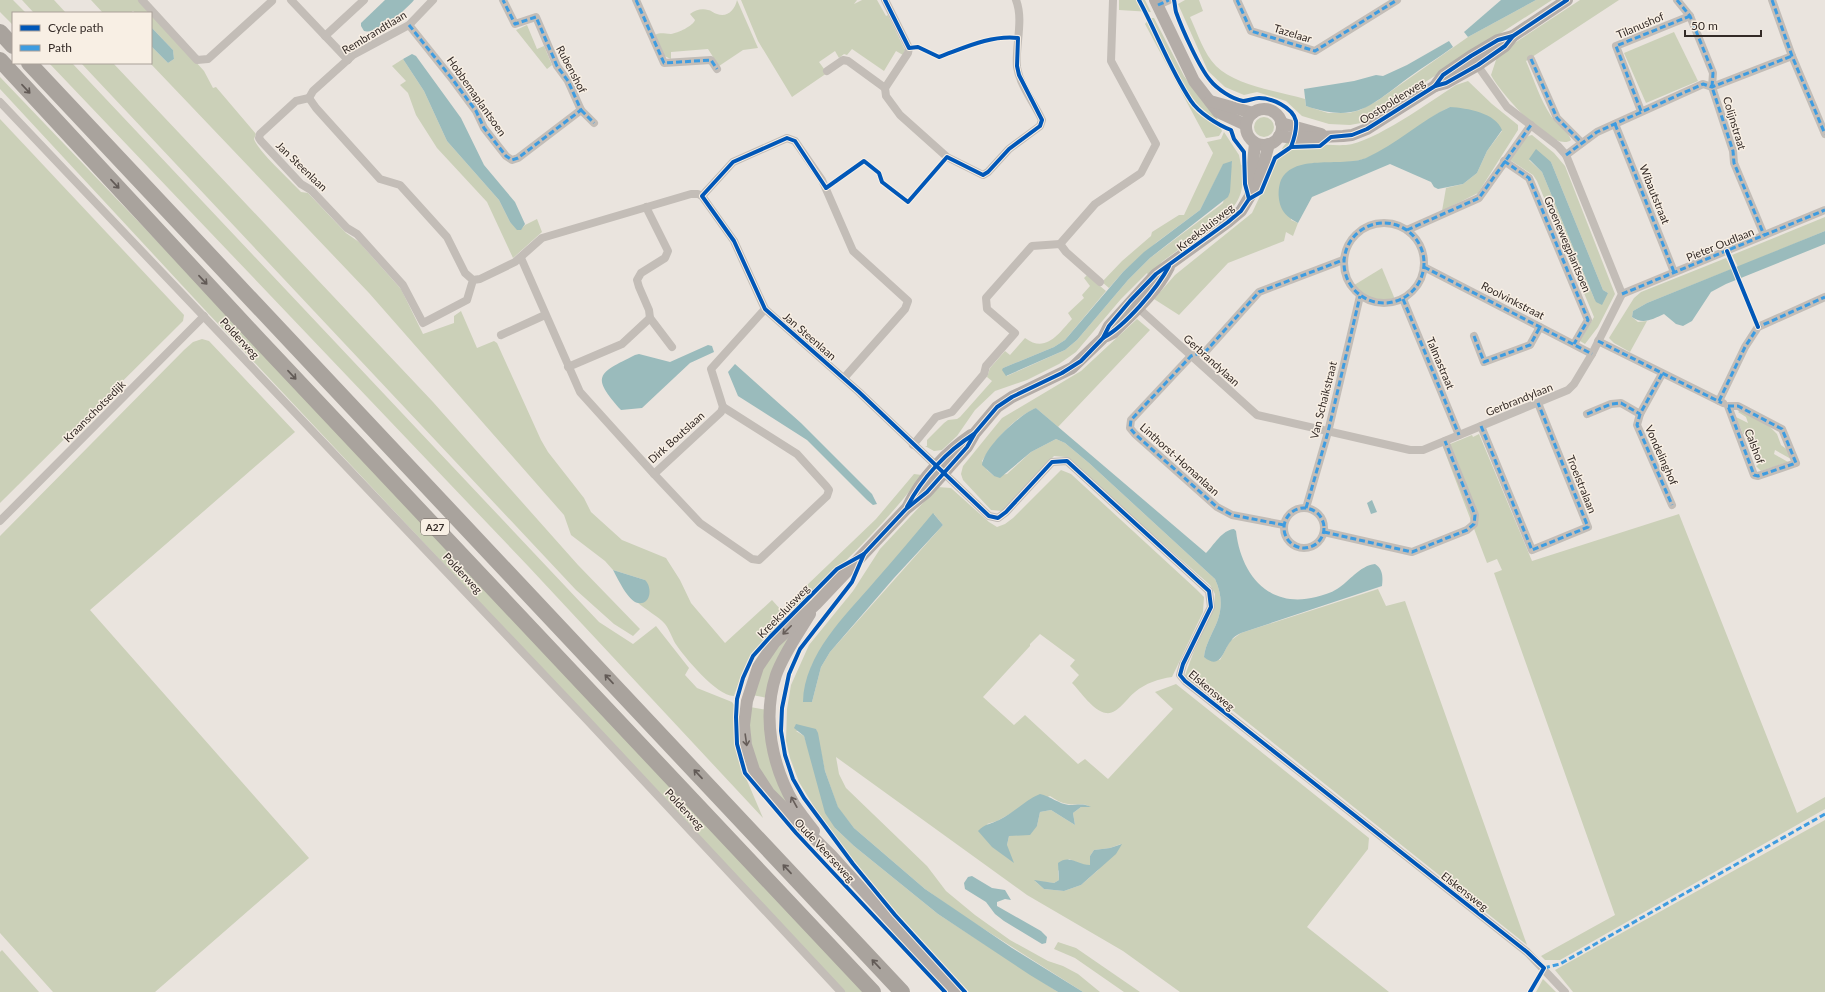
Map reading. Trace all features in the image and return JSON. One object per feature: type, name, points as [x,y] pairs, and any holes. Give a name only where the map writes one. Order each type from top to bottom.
[{"type":"highway","points":[[0,32],[12,45]]},
{"type":"highway","name":"A27","points":[[0,60],[260,341],[874,992]]},
{"type":"highway","name":"A27","points":[[30,64],[902,992]]},
{"type":"street","points":[[142,0],[197,60],[208,59],[272,0]]},
{"type":"street","points":[[291,0],[348,60]]},
{"type":"street","points":[[325,36],[364,0]]},
{"type":"street","name":"Rembrandtlaan","points":[[309,98],[313,91],[353,55],[409,25],[433,0]]},
{"type":"street","name":"Rubenshof","points":[[503,0],[515,24],[536,17],[557,66],[568,81],[581,110],[594,123]]},
{"type":"street","points":[[636,0],[664,63],[711,60],[717,69]]},
{"type":"street","points":[[885,0],[909,48],[908,53],[885,88],[886,96],[900,114],[947,157],[978,174],[983,175],[988,172],[1008,149],[1040,126],[1042,120],[1019,75],[1017,66],[1019,12],[1016,0]]},
{"type":"street","points":[[913,445],[936,418],[952,412],[984,374],[986,366],[1015,334],[987,309],[986,298],[1032,246],[1060,244],[1095,204],[1141,173],[1156,144],[1112,61],[1113,0]]},
{"type":"street","points":[[1169,0],[1156,3],[1194,81],[1218,112],[1246,125]]},
{"type":"street","name":"Tazelaar","points":[[1237,0],[1251,31],[1315,51],[1397,0]]},
{"type":"street","name":"Oostpolderweg","points":[[1279,136],[1331,137],[1352,135],[1367,129],[1435,86],[1446,83],[1474,61],[1505,46],[1513,36],[1567,0]]},
{"type":"street","name":"Colijnstraat","points":[[1677,0],[1690,16],[1713,73],[1712,87],[1733,151],[1734,163],[1764,235]]},
{"type":"street","points":[[1772,0],[1792,56],[1825,134]]},
{"type":"street","name":"Tilanushof","points":[[1641,111],[1616,46],[1690,16]]},
{"type":"street","name":"Hobbemaplantsoen","points":[[409,25],[476,111],[484,128],[506,156],[512,160]]},
{"type":"street","points":[[1566,155],[1597,132],[1641,111],[1703,84],[1712,87],[1792,56]]},
{"type":"street","points":[[1531,59],[1557,118],[1582,144]]},
{"type":"street","points":[[827,71],[843,60],[848,61],[885,88]]},
{"type":"street","points":[[1474,61],[1507,107],[1558,146],[1566,155],[1622,294]]},
{"type":"street","points":[[309,98],[316,108],[380,179],[400,185],[447,237],[465,273],[473,280],[480,279],[521,258],[542,238],[692,194],[702,196],[733,162],[787,138],[795,141],[822,180],[853,251],[908,301],[905,309],[844,378]]},
{"type":"street","name":"Jan Steenlaan","points":[[309,98],[296,101],[260,134],[259,138],[301,184],[311,190],[347,228],[358,234],[403,285],[420,321],[423,323],[467,300],[473,280]]},
{"type":"street","points":[[1210,101],[1253,114]]},
{"type":"street","name":"Polderweg","points":[[0,102],[586,719],[841,992]]},
{"type":"street","name":"Rubenshof","points":[[512,160],[518,158],[581,110]]},
{"type":"street","points":[[1269,110],[1281,123],[1279,136],[1269,144],[1256,143],[1248,136],[1246,125],[1253,114],[1258,111],[1269,110]]},
{"type":"street","name":"Oostpolderweg","points":[[1281,123],[1331,137]]},
{"type":"street","name":"Wibautstraat","points":[[1615,124],[1674,272]]},
{"type":"street","points":[[1407,230],[1479,198],[1530,125]]},
{"type":"street","points":[[1249,199],[1256,143]]},
{"type":"street","name":"Kreeksluisweg","points":[[747,701],[758,667],[775,642],[816,604],[906,508],[920,486],[940,471],[960,443],[975,433],[997,407],[1072,368],[1102,338],[1113,333],[1134,304],[1162,280],[1169,266],[1241,211],[1259,181],[1269,144]]},
{"type":"street","name":"Groenewegplantsoen","points":[[1504,161],[1529,178],[1588,320],[1574,344]]},
{"type":"street","name":"Jan Steenlaan","points":[[702,196],[734,241],[765,309],[844,378],[940,471]]},
{"type":"street","points":[[646,207],[668,251],[665,258],[642,273],[637,280],[649,310],[650,318],[672,347]]},
{"type":"street","name":"Pieter Oudlaan","points":[[1622,294],[1825,210]]},
{"type":"street","points":[[1387,223],[1394,224],[1407,230],[1415,237],[1424,256],[1424,267],[1421,278],[1416,287],[1403,299],[1386,304],[1372,302],[1360,296],[1350,286],[1344,274],[1343,260],[1346,246],[1354,234],[1366,226],[1387,223]]},
{"type":"street","points":[[1060,244],[1066,252],[1100,282]]},
{"type":"street","name":"Dirk Boutslaan","points":[[521,258],[580,392],[654,474],[721,412],[723,406]]},
{"type":"street","points":[[1191,356],[1206,351],[1259,292],[1343,260]]},
{"type":"street","name":"Roolvinkstraat","points":[[1424,267],[1592,354]]},
{"type":"street","name":"Gerbrandylaan","points":[[1134,304],[1257,415],[1410,450],[1423,450],[1538,403],[1574,386],[1622,294]]},
{"type":"street","name":"Van Schaikstraat","points":[[1306,508],[1328,432],[1360,296]]},
{"type":"street","name":"Talmastraat","points":[[1403,299],[1459,435]]},
{"type":"street","points":[[1719,401],[1745,347],[1758,327],[1825,299]]},
{"type":"street","points":[[654,474],[700,523],[752,559],[759,560],[827,496],[829,490],[797,454],[723,406],[711,369],[765,309]]},
{"type":"street","points":[[501,335],[545,315]]},
{"type":"street","name":"Kraanschotsedijk","points":[[0,521],[204,316]]},
{"type":"street","points":[[568,367],[622,344],[650,318]]},
{"type":"street","points":[[1474,336],[1484,362],[1530,345],[1540,327]]},
{"type":"street","name":"Calshof","points":[[1598,342],[1728,406],[1738,406],[1782,429],[1796,463],[1758,476],[1754,475],[1728,406]]},
{"type":"street","name":"Linthorst-Homanlaan","points":[[1191,356],[1131,420],[1130,428],[1217,507],[1232,515],[1284,525]]},
{"type":"street","name":"Vondelinghof","points":[[1662,374],[1640,414],[1637,425],[1672,505]]},
{"type":"street","name":"Vondelinghof","points":[[1587,414],[1611,404],[1621,402],[1640,414]]},
{"type":"street","name":"Troelstralaan","points":[[1481,426],[1532,550],[1588,527],[1538,403]]},
{"type":"street","points":[[1324,532],[1412,552],[1467,530],[1474,524],[1475,515],[1445,441]]},
{"type":"street","name":"Elskensweg","points":[[940,471],[989,516],[998,518],[1006,512],[1052,462],[1067,461],[1209,591],[1211,607],[1183,664],[1180,675],[1185,681],[1527,952],[1565,992]]},
{"type":"street","points":[[1306,508],[1314,511],[1321,518],[1324,532],[1318,543],[1313,547],[1301,548],[1290,543],[1286,538],[1284,525],[1293,511],[1306,508]]},
{"type":"street","name":"Kreeksluisweg","points":[[770,706],[777,675],[789,647],[816,604]]},
{"type":"street","name":"Oude Veerseweg","points":[[747,701],[744,725],[746,745],[754,770],[769,793],[811,837],[832,856],[955,992]]},
{"type":"street","name":"Oude Veerseweg","points":[[770,706],[771,739],[775,758],[784,783],[795,805],[832,856]]},
{"type":"green space","points":[[0,0],[13,0],[25,12],[12,12],[12,24],[0,12]]},
{"type":"green space","points":[[22,0],[54,0],[65,12],[33,12]]},
{"type":"green space","points":[[91,0],[140,0],[151,12],[133,11],[102,12]]},
{"type":"green space","points":[[737,0],[758,48],[743,50],[719,66],[708,49],[671,52],[671,59],[664,56],[655,35],[661,33],[671,34],[685,29],[695,20],[690,14],[694,11],[703,9],[709,10],[716,14],[727,14],[732,10]]},
{"type":"green space","points":[[741,0],[857,0],[854,4],[862,0],[877,0],[886,16],[888,15],[905,50],[903,55],[896,51],[884,71],[852,49],[847,55],[844,54],[839,58],[835,51],[819,62],[827,73],[792,97],[758,41]]},
{"type":"green space","points":[[1119,0],[1145,0],[1151,12],[1119,10]]},
{"type":"green space","points":[[1185,0],[1199,0],[1203,11],[1190,17],[1208,55],[1216,66],[1224,73],[1258,87],[1305,99],[1306,106],[1328,113],[1349,113],[1360,110],[1377,101],[1468,37],[1536,0],[1552,0],[1376,114],[1361,123],[1350,125],[1329,124],[1302,116],[1286,101],[1257,92],[1244,95],[1225,87],[1208,71],[1178,4]]},
{"type":"green space","points":[[1580,0],[1619,0],[1526,61],[1547,110],[1553,119],[1570,136],[1571,140],[1563,142],[1552,138],[1527,119],[1504,94],[1491,75],[1497,57],[1513,44]]},
{"type":"green space","points":[[152,13],[204,71],[213,88],[216,87],[256,134],[254,139],[261,151],[301,192],[308,193],[346,233],[359,242],[401,289],[423,334],[454,323],[454,316],[461,311],[477,348],[494,341],[497,343],[541,440],[548,452],[584,498],[591,512],[622,540],[666,558],[680,580],[691,603],[725,643],[772,600],[781,610],[876,519],[914,474],[922,475],[876,530],[826,580],[791,613],[781,611],[786,617],[753,654],[741,676],[734,696],[727,695],[702,675],[686,657],[675,643],[665,624],[638,603],[643,602],[645,580],[613,570],[605,561],[571,535],[564,515],[369,293],[151,64],[152,47],[168,63],[174,59],[173,50],[152,28]]},
{"type":"green space","points":[[1150,18],[1154,18],[1184,76],[1203,102],[1215,113],[1222,131],[1219,136],[1206,138],[1145,24]]},
{"type":"green space","points":[[527,25],[537,49],[544,46],[552,65],[547,69],[516,30]]},
{"type":"green space","points":[[1674,32],[1698,81],[1646,103],[1624,53]]},
{"type":"green space","points":[[403,59],[424,91],[447,141],[499,200],[510,222],[520,230],[525,225],[537,219],[542,232],[513,258],[487,202],[437,148],[416,115],[408,93],[400,85],[406,81],[392,66]]},
{"type":"green space","points":[[50,64],[73,64],[599,622],[633,644],[656,626],[689,668],[685,675],[697,688],[732,702],[734,705],[734,740],[743,771],[763,818],[528,566]]},
{"type":"green space","points":[[82,64],[114,64],[433,402],[578,565],[640,629],[633,636],[614,624],[576,590]]},
{"type":"green space","points":[[0,77],[336,428],[863,992],[839,992],[570,704],[442,562],[0,89]]},
{"type":"green space","points":[[1468,81],[1492,104],[1518,125],[1518,130],[1478,193],[1442,211],[1446,188],[1463,184],[1477,173],[1487,151],[1502,131],[1450,107],[1428,120],[1387,149],[1364,159],[1338,163],[1312,163],[1291,220],[1298,223],[1293,236],[1286,232],[1284,241],[1228,263],[1179,315],[1154,299],[1175,275],[1252,213],[1283,147],[1287,142],[1339,145],[1357,143],[1402,120],[1456,85]]},
{"type":"green space","points":[[1264,117],[1271,120],[1274,127],[1271,134],[1264,137],[1257,134],[1254,127],[1257,120]]},
{"type":"green space","points":[[0,119],[184,315],[183,321],[0,503]]},
{"type":"green space","points":[[1224,132],[1239,155],[1241,165],[1243,165],[1241,193],[1232,209],[1163,261],[1148,275],[1147,273],[1121,299],[1076,352],[1059,364],[1027,380],[995,391],[975,410],[957,436],[942,450],[934,451],[925,446],[927,446],[927,440],[944,423],[948,420],[957,419],[960,417],[992,381],[987,377],[990,368],[1005,351],[1010,355],[1025,338],[1039,344],[1046,343],[1052,340],[1062,330],[1072,319],[1068,313],[1084,298],[1082,295],[1090,286],[1084,278],[1087,275],[1106,291],[1065,340],[1054,347],[1003,368],[1007,376],[1065,350],[1077,340],[1128,280],[1150,258],[1223,203],[1232,162],[1223,165],[1200,210],[1157,242],[1123,272],[1109,288],[1102,282],[1122,261],[1151,236],[1152,232],[1179,215],[1184,215],[1213,153],[1207,142],[1221,139]]},
{"type":"green space","points":[[1532,135],[1554,153],[1565,166],[1615,294],[1598,327],[1585,344],[1580,341],[1594,317],[1537,181],[1533,175],[1510,160],[1519,145],[1528,136]],"holes":[[[1529,160],[1551,162],[1603,290],[1608,293],[1594,298],[1542,172]]]},
{"type":"green space","points":[[1825,217],[1825,231],[1738,267],[1732,255]]},
{"type":"green space","points":[[1726,258],[1732,269],[1647,303],[1633,311],[1632,317],[1638,322],[1647,321],[1630,352],[1614,343],[1609,338],[1634,298],[1641,292]]},
{"type":"green space","points":[[1382,268],[1394,297],[1393,303],[1370,301],[1351,287]]},
{"type":"green space","points":[[1137,319],[1150,330],[1058,427],[1036,408],[1027,413],[1005,430],[982,461],[987,470],[994,476],[1007,474],[1031,452],[1056,439],[1065,443],[1089,463],[1215,579],[1220,593],[1221,606],[1218,619],[1207,645],[1204,657],[1220,660],[1230,641],[1241,633],[1378,589],[1386,606],[1405,601],[1527,945],[1232,710],[1184,678],[1194,651],[1214,608],[1215,594],[1210,585],[1065,457],[1054,456],[1002,511],[991,510],[963,480],[961,474],[963,466],[1002,418],[1081,371]]},
{"type":"green space","points":[[202,339],[209,341],[295,432],[90,610],[309,858],[155,992],[53,992],[0,933],[0,536],[184,350],[193,342]]},
{"type":"green space","points":[[1741,410],[1769,426],[1777,434],[1781,445],[1789,451],[1791,459],[1775,450],[1774,454],[1788,462],[1761,471],[1756,466],[1758,465],[1746,435],[1743,434],[1736,417],[1748,423],[1746,417],[1738,412]]},
{"type":"green space","points":[[1479,434],[1532,561],[1679,514],[1797,813],[1825,797],[1825,809],[1560,960],[1545,960],[1541,956],[1615,915],[1494,573],[1502,570],[1497,559],[1487,563],[1443,447],[1472,435],[1473,437]]},
{"type":"green space","points":[[1061,470],[1071,474],[1204,597],[1203,612],[1172,677],[1157,680],[1143,686],[1122,706],[1110,713],[1101,712],[1096,709],[1072,683],[1079,675],[1070,666],[1075,660],[1040,634],[983,697],[1014,725],[1025,715],[1078,764],[1085,759],[1108,779],[1173,709],[1155,692],[1176,684],[1369,838],[1368,849],[1307,927],[1389,992],[1180,992],[1123,951],[1027,895],[836,757],[839,774],[846,788],[927,866],[946,891],[975,915],[1010,940],[1048,961],[1063,966],[1078,974],[1100,992],[1083,992],[965,917],[925,889],[854,828],[838,808],[825,771],[816,729],[796,731],[804,736],[835,828],[854,846],[938,914],[1058,992],[969,992],[899,918],[828,830],[799,782],[790,758],[786,741],[787,709],[791,685],[809,645],[853,591],[880,549],[938,487],[951,488],[989,522],[997,527],[1005,524],[1013,518]],"holes":[[[934,514],[943,525],[830,652],[821,667],[812,702],[811,667],[832,632]],[[1050,796],[1063,803],[1090,807],[1081,807],[1073,813],[1075,825],[1051,810],[1040,812],[1037,826],[1009,836],[1007,845],[987,824],[997,821],[1015,811]],[[1121,844],[1097,871],[1081,885],[1064,891],[1044,889],[1035,881],[1054,883],[1059,880],[1058,871],[1069,859],[1083,865],[1090,865],[1090,856],[1094,850],[1110,848]]]},
{"type":"green space","points":[[794,629],[768,698],[752,695],[766,661]]},
{"type":"green space","points":[[750,707],[767,710],[797,815],[765,779],[759,768],[754,756],[751,742]]},
{"type":"green space","points":[[1825,820],[1825,992],[1573,992],[1555,970]]},
{"type":"green space","points":[[1058,942],[1076,948],[1140,992],[1124,992],[1075,958],[1054,949]]},
{"type":"green space","points":[[2,950],[39,992],[0,992],[0,952]]},
{"type":"green space","points":[[1543,979],[1556,992],[1536,992]]},
{"type":"water","points":[[385,0],[414,0],[404,10],[383,26],[369,31],[364,31],[361,23]]},
{"type":"water","points":[[1501,0],[1536,0],[1468,37],[1464,32]]},
{"type":"water","points":[[152,28],[173,50],[174,59],[168,63],[152,47]]},
{"type":"water","points":[[1449,41],[1453,47],[1383,97],[1361,109],[1338,113],[1323,111],[1306,106],[1304,89],[1354,81],[1376,75],[1383,76],[1407,65]]},
{"type":"water","points":[[412,54],[416,56],[461,118],[484,165],[515,202],[525,224],[521,230],[517,230],[510,222],[499,200],[447,141],[424,91],[403,59]]},
{"type":"water","points":[[1450,107],[1480,112],[1494,119],[1502,130],[1487,151],[1477,173],[1463,184],[1438,189],[1434,187],[1431,182],[1390,164],[1312,197],[1298,223],[1282,210],[1279,198],[1280,183],[1286,173],[1294,167],[1305,164],[1356,161],[1366,158],[1388,146],[1429,118]]},
{"type":"water","points":[[1536,149],[1551,162],[1603,290],[1608,293],[1602,305],[1596,302],[1594,298],[1542,172],[1529,159]]},
{"type":"water","points":[[1232,161],[1230,192],[1228,197],[1150,258],[1128,280],[1077,340],[1065,350],[1006,376],[1002,370],[1003,368],[1054,347],[1065,340],[1123,272],[1144,252],[1200,210],[1223,164]]},
{"type":"water","points":[[1825,231],[1825,244],[1726,284],[1711,292],[1692,321],[1683,326],[1676,324],[1664,314],[1644,321],[1640,321],[1632,317],[1633,311],[1647,303]]},
{"type":"water","points":[[708,345],[712,346],[714,352],[690,363],[642,408],[621,410],[611,399],[602,383],[602,377],[606,372],[635,355],[639,354],[670,362]]},
{"type":"water","points":[[735,364],[801,423],[872,494],[877,504],[873,505],[867,500],[807,440],[738,396],[728,372]]},
{"type":"water","points":[[1036,408],[1206,553],[1218,538],[1226,532],[1234,529],[1236,531],[1244,562],[1260,585],[1271,593],[1284,598],[1299,599],[1327,594],[1342,586],[1359,571],[1369,565],[1375,564],[1380,568],[1382,574],[1382,586],[1241,633],[1233,638],[1221,658],[1214,662],[1210,661],[1204,657],[1204,654],[1218,619],[1221,606],[1220,593],[1215,579],[1089,463],[1065,443],[1056,439],[1031,452],[1000,478],[994,476],[982,465],[989,449],[1004,432],[1029,411]]},
{"type":"water","points":[[1372,500],[1377,512],[1371,514],[1367,503]]},
{"type":"water","points":[[933,513],[943,525],[894,578],[830,652],[821,667],[812,702],[803,702],[805,684],[811,668],[828,636]]},
{"type":"water","points":[[613,570],[645,580],[650,590],[646,601],[643,603],[638,603],[634,601],[624,589]]},
{"type":"water","points":[[796,724],[816,729],[825,771],[838,807],[854,828],[925,889],[1012,948],[1083,992],[1058,992],[1030,975],[938,914],[854,846],[835,828],[825,813],[804,736],[794,728]]},
{"type":"water","points":[[1040,794],[1065,804],[1091,807],[1081,807],[1073,813],[1075,825],[1051,810],[1040,812],[1037,826],[1030,835],[1009,836],[1007,845],[1014,863],[992,847],[978,831],[985,825],[1004,817]]},
{"type":"water","points":[[1122,844],[1116,854],[1081,885],[1064,891],[1044,889],[1034,880],[1054,883],[1059,880],[1058,863],[1070,860],[1090,865],[1090,856],[1094,850],[1110,848]]},
{"type":"water","points":[[972,876],[992,888],[1005,890],[1011,900],[1005,899],[997,902],[997,906],[1041,931],[1047,937],[1046,943],[1042,944],[1004,921],[995,914],[986,902],[965,889],[964,883],[968,877]]},
{"type":"marked path","points":[[409,25],[476,111],[484,128],[506,156],[512,160],[518,158],[581,110],[568,81],[557,66],[536,17],[515,24],[503,0]]},
{"type":"marked path","points":[[636,0],[664,63],[711,60],[717,69]]},
{"type":"marked path","points":[[1158,5],[1169,0]]},
{"type":"marked path","points":[[1237,0],[1251,31],[1315,51],[1397,0]]},
{"type":"marked path","points":[[1677,0],[1690,16],[1713,73],[1712,87],[1733,151],[1734,163],[1764,235]]},
{"type":"marked path","points":[[1772,0],[1792,56],[1825,134]]},
{"type":"marked path","points":[[1641,111],[1616,46],[1690,16]]},
{"type":"marked path","points":[[1566,155],[1597,132],[1703,84],[1712,87],[1792,56]]},
{"type":"marked path","points":[[1531,59],[1557,118],[1582,143]]},
{"type":"marked path","points":[[581,110],[594,123]]},
{"type":"marked path","points":[[1615,124],[1674,272]]},
{"type":"marked path","points":[[1407,230],[1479,198],[1531,125]]},
{"type":"marked path","points":[[1504,161],[1529,178],[1588,320],[1574,344]]},
{"type":"marked path","points":[[1622,294],[1825,210]]},
{"type":"marked path","points":[[1376,223],[1392,223],[1413,234],[1424,255],[1424,263],[1424,271],[1413,292],[1392,303],[1376,303],[1362,297],[1355,292],[1350,285],[1344,271],[1344,255],[1350,241],[1355,234],[1362,229],[1376,223]]},
{"type":"marked path","points":[[1284,525],[1232,515],[1217,507],[1135,434],[1130,428],[1131,420],[1191,356],[1206,351],[1259,292],[1343,260]]},
{"type":"marked path","points":[[1424,267],[1592,354]]},
{"type":"marked path","points":[[1306,508],[1328,432],[1360,296]]},
{"type":"marked path","points":[[1719,401],[1745,347],[1758,327],[1825,297]]},
{"type":"marked path","points":[[1403,299],[1459,435]]},
{"type":"marked path","points":[[1474,336],[1484,362],[1530,345],[1540,327]]},
{"type":"marked path","points":[[1598,341],[1722,403]]},
{"type":"marked path","points":[[1662,374],[1640,414],[1637,425],[1672,505]]},
{"type":"marked path","points":[[1481,426],[1532,550],[1588,527],[1538,403]]},
{"type":"marked path","points":[[1587,414],[1611,404],[1621,403],[1640,414]]},
{"type":"marked path","points":[[1728,406],[1738,406],[1782,429],[1796,463],[1758,476],[1754,475],[1728,406]]},
{"type":"marked path","points":[[1324,532],[1412,552],[1467,530],[1474,524],[1475,515],[1445,441]]},
{"type":"marked path","points":[[1308,508],[1315,511],[1321,517],[1324,528],[1323,536],[1315,545],[1308,548],[1300,548],[1293,545],[1285,536],[1284,524],[1287,517],[1296,509],[1308,508]]},
{"type":"marked path","points":[[1544,968],[1560,964],[1825,814]]},
{"type":"cycle path","points":[[885,0],[909,48],[918,47],[939,57],[987,40],[997,38],[1018,38],[1017,66],[1019,75],[1042,120],[1040,126],[1009,149],[988,172],[983,175],[947,157],[908,202],[882,182],[879,173],[864,161],[826,188],[795,141],[787,138],[733,162],[702,196],[734,241],[765,309],[859,392],[989,516],[998,518],[1006,512],[1052,462],[1067,461],[1209,591],[1211,607],[1183,664],[1180,675],[1185,681],[1527,952],[1544,968],[1530,992]]},
{"type":"cycle path","points":[[1139,0],[1170,64],[1191,101],[1209,118],[1231,130],[1234,139],[1244,152],[1245,184],[1249,199]]},
{"type":"cycle path","points":[[965,992],[895,915],[853,864],[804,798],[793,779],[785,755],[781,731],[782,708],[789,674],[800,649],[852,582],[864,554],[906,509],[927,492],[967,447],[975,433],[997,407],[1012,397],[1062,373],[1081,361],[1103,338],[1109,326],[1130,301],[1156,274],[1228,222],[1241,211],[1249,199],[1261,192],[1275,158],[1291,147],[1296,124],[1294,116],[1291,112],[1281,104],[1264,98],[1255,98],[1245,101],[1239,100],[1217,87],[1206,74],[1191,48],[1176,12],[1174,0]]},
{"type":"cycle path","points":[[1435,86],[1446,83],[1478,65],[1505,46],[1513,36],[1567,0]]},
{"type":"cycle path","points":[[1291,147],[1320,146],[1331,137],[1352,135],[1367,129],[1435,86],[1443,75],[1471,56],[1498,40],[1513,36]]},
{"type":"cycle path","points":[[1727,251],[1758,327]]},
{"type":"cycle path","points":[[1103,338],[1121,325],[1140,306],[1157,285],[1169,266]]},
{"type":"cycle path","points":[[907,507],[920,486],[936,466],[954,448],[974,434]]},
{"type":"cycle path","points":[[864,554],[837,569],[753,656],[743,678],[737,699],[737,744],[745,773],[796,833],[945,992]]}]
